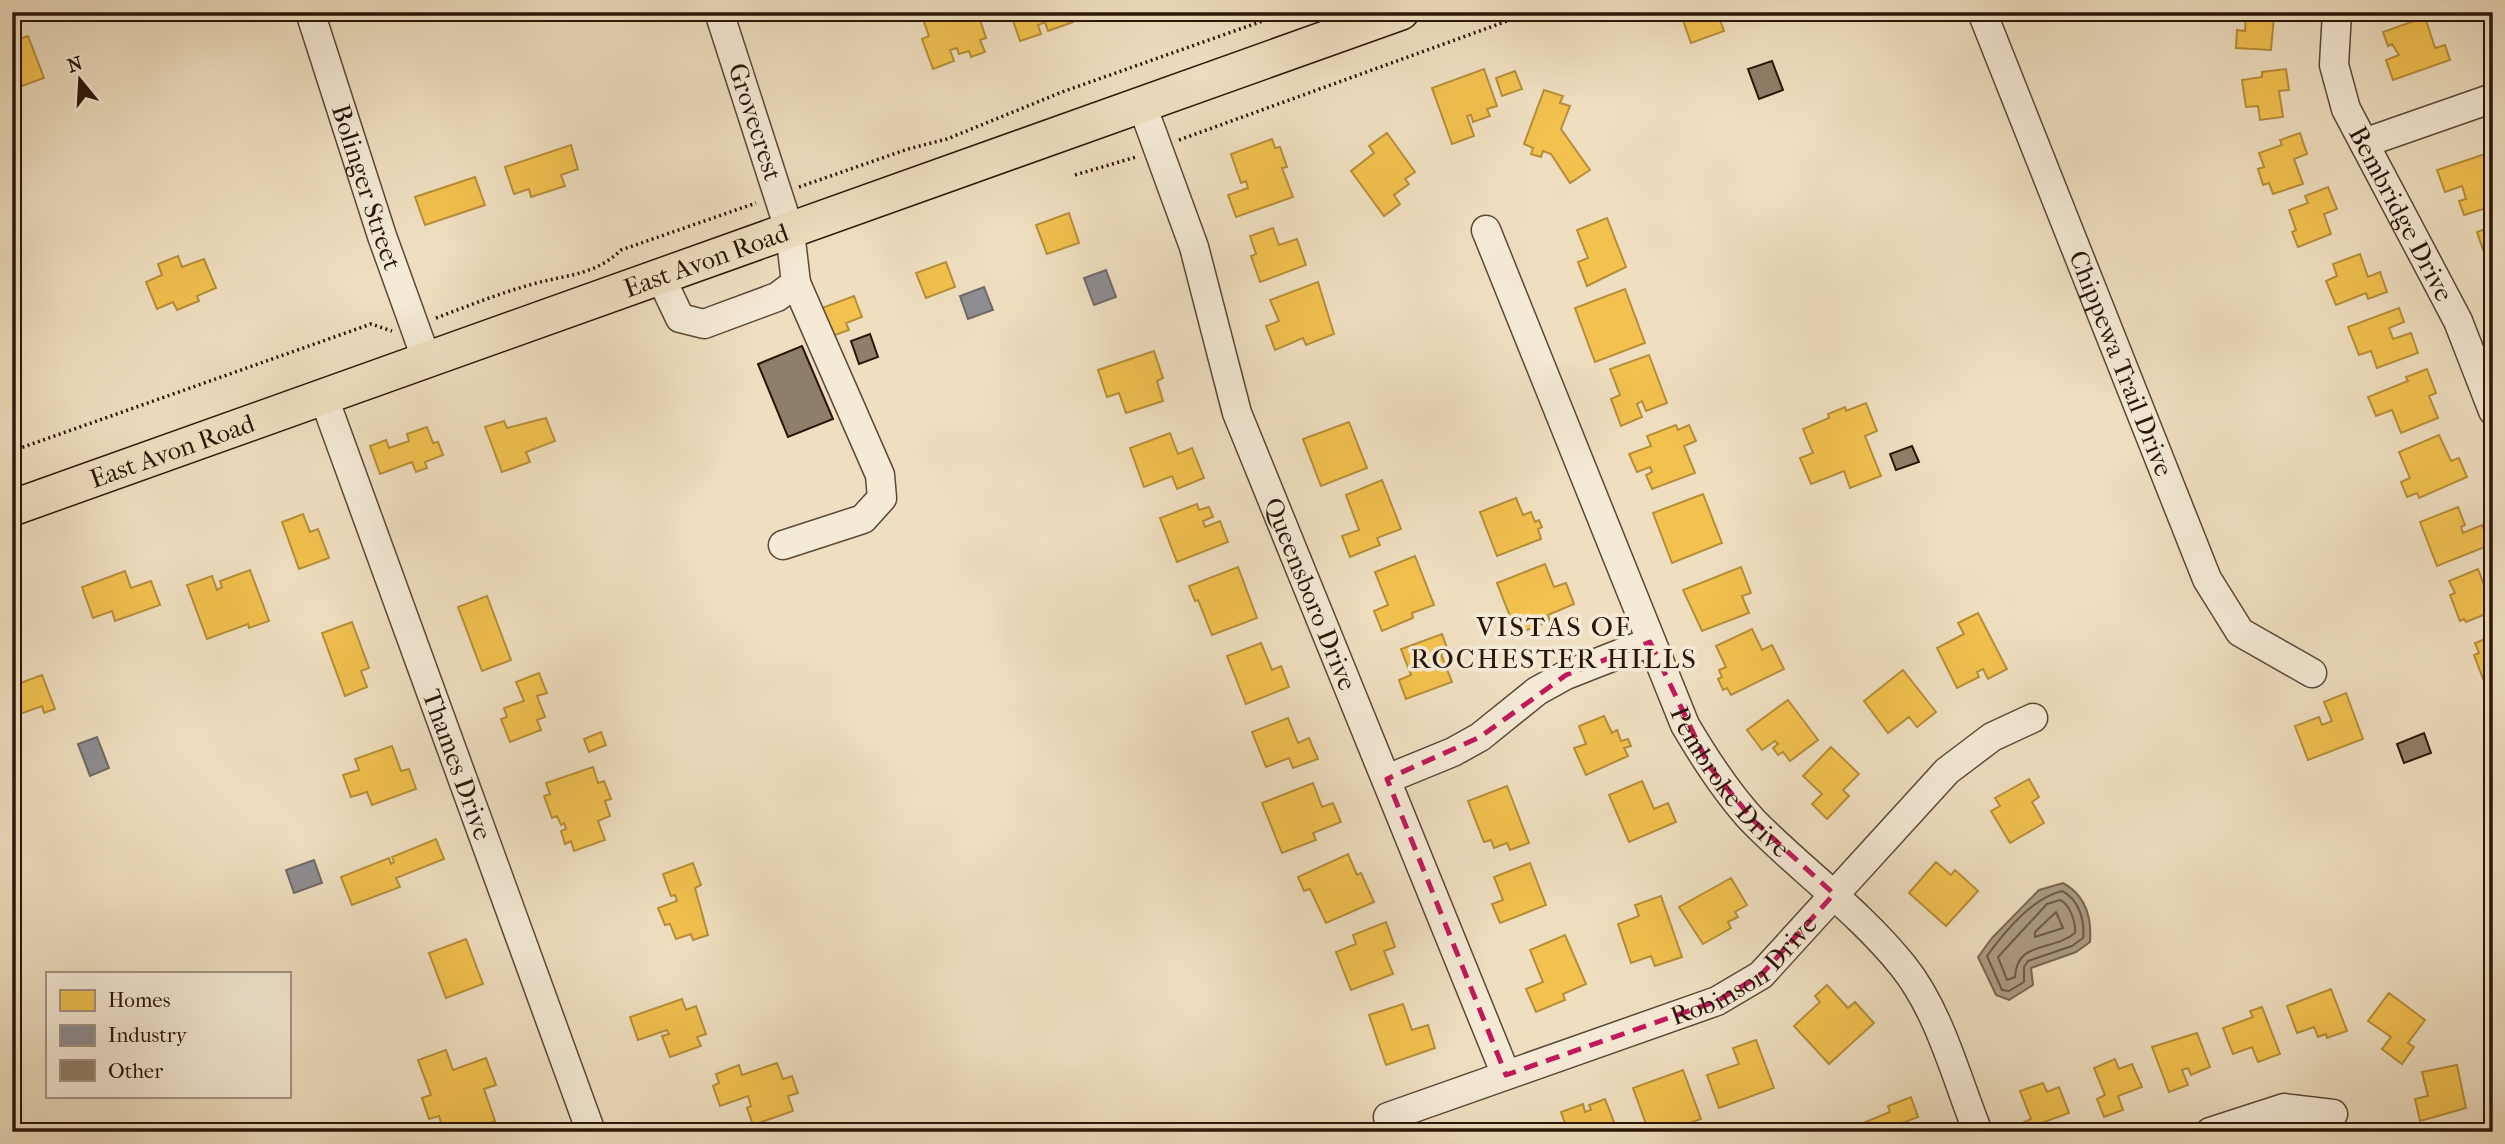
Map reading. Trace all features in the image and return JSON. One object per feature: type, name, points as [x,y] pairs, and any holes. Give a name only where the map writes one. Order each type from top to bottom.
[{"type":"main road","name":"East Avon Road","points":[[12,508],[1401,12]]},
{"type":"street","name":"Bolinger Street","points":[[310,12],[427,361]]},
{"type":"street","name":"Grovecrest","points":[[719,12],[790,232],[796,284],[880,475],[882,498],[863,519],[783,545]]},
{"type":"street","name":"Chippewa Trail Drive","points":[[1982,12],[2207,579],[2240,632],[2312,674]]},
{"type":"street","name":"Bembridge Drive","points":[[2337,12],[2334,65],[2346,109],[2416,236],[2458,321],[2493,411]]},
{"type":"street","points":[[2364,143],[2493,98]]},
{"type":"street","name":"Queensboro Drive","points":[[1142,105],[1194,247],[1237,413],[1506,1075]]},
{"type":"street","name":"Pembroke Drive","points":[[1486,230],[1685,725],[1709,766],[1752,820],[1834,894],[1904,968],[1933,1018],[1978,1132]]},
{"type":"street","points":[[661,278],[680,318],[704,324],[777,296],[796,284]]},
{"type":"street","name":"Thames Drive","points":[[324,397],[592,1132]]},
{"type":"street","points":[[1387,779],[1471,742],[1537,691],[1566,675],[1650,642]]},
{"type":"street","name":"Robinson Drive","points":[[1388,1117],[1717,1001],[1761,975],[1947,771],[1992,737],[2033,718]]},
{"type":"street","points":[[2210,1132],[2284,1108],[2333,1114]]},
{"type":"path","points":[[12,451],[371,324],[393,332],[533,284],[580,274],[607,264],[621,250],[908,149],[947,139],[1062,92],[1288,12]]},
{"type":"path","points":[[1075,175],[1158,149],[1532,12]]},
{"type":"highlighted area","points":[[1650,642],[1709,766],[1753,820],[1834,894],[1761,975],[1717,1001],[1506,1075],[1387,779],[1480,737],[1566,675]]},
{"type":"water","points":[[2063,883],[2082,900],[2090,924],[2090,942],[2076,952],[2031,968],[2033,985],[2009,1000],[1996,995],[1978,957],[1992,938],[2039,890]]},
{"type":"building: Homes","points":[[950,12],[970,12],[973,19],[979,17],[986,38],[980,40],[985,52],[971,57],[969,51],[959,54],[957,48],[950,50],[954,61],[933,69],[922,39],[929,36],[924,22]]},
{"type":"building: Homes","points":[[1010,12],[1071,12],[1073,22],[1048,31],[1045,22],[1038,25],[1041,34],[1020,41]]},
{"type":"building: Homes","points":[[1689,12],[1717,12],[1724,31],[1691,43],[1681,15]]},
{"type":"building: Homes","points":[[2246,12],[2281,12],[2280,18],[2274,17],[2271,50],[2236,48],[2237,30],[2245,31]]},
{"type":"building: Homes","points":[[2425,17],[2435,48],[2445,45],[2450,60],[2393,80],[2386,60],[2399,55],[2392,44],[2388,46],[2383,32]]},
{"type":"building: Homes","points":[[12,31],[16,40],[28,36],[44,78],[19,87],[12,74]]},
{"type":"building: Homes","points":[[1484,69],[1497,106],[1487,109],[1490,116],[1473,122],[1471,115],[1467,116],[1474,136],[1452,144],[1432,88]]},
{"type":"building: Homes","points":[[2286,69],[2289,90],[2279,91],[2283,117],[2260,120],[2258,106],[2246,107],[2242,80],[2262,77],[2262,72]]},
{"type":"building: Homes","points":[[1515,71],[1522,89],[1502,96],[1496,78]]},
{"type":"building: Homes","points":[[1544,90],[1563,96],[1560,103],[1570,106],[1561,129],[1590,170],[1570,183],[1551,154],[1543,151],[1541,157],[1531,154],[1533,148],[1524,144]]},
{"type":"building: Homes","points":[[1387,133],[1415,172],[1405,179],[1409,184],[1394,195],[1400,204],[1384,216],[1351,171],[1374,153],[1369,146]]},
{"type":"building: Homes","points":[[2300,133],[2307,154],[2294,159],[2303,184],[2273,194],[2269,183],[2263,185],[2258,169],[2264,167],[2259,153],[2282,145],[2280,140]]},
{"type":"building: Homes","points":[[1272,139],[1275,148],[1280,147],[1287,167],[1282,168],[1293,197],[1236,217],[1228,195],[1248,188],[1246,181],[1241,183],[1231,154]]},
{"type":"building: Homes","points":[[571,145],[578,169],[561,175],[565,186],[531,197],[529,189],[514,194],[505,167]]},
{"type":"building: Homes","points":[[2488,153],[2493,167],[2493,206],[2464,215],[2459,201],[2466,199],[2462,186],[2445,192],[2437,170]]},
{"type":"building: Homes","points":[[475,177],[485,205],[425,225],[415,197]]},
{"type":"building: Homes","points":[[2328,187],[2337,209],[2324,214],[2331,234],[2298,247],[2292,232],[2296,230],[2289,210],[2308,203],[2305,196]]},
{"type":"building: Homes","points":[[1069,213],[1079,243],[1047,254],[1036,225]]},
{"type":"building: Homes","points":[[1607,218],[1626,267],[1587,286],[1578,262],[1588,258],[1577,230]]},
{"type":"building: Homes","points":[[2493,226],[2493,246],[2483,250],[2477,232]]},
{"type":"building: Homes","points":[[1273,228],[1279,245],[1297,239],[1306,265],[1260,282],[1251,256],[1256,254],[1250,236]]},
{"type":"building: Homes","points":[[2360,254],[2368,277],[2380,272],[2387,292],[2368,299],[2366,293],[2336,305],[2326,281],[2337,276],[2333,264]]},
{"type":"building: Homes","points":[[178,256],[182,267],[204,259],[216,288],[197,296],[199,301],[177,310],[173,302],[157,309],[146,282],[162,275],[158,264]]},
{"type":"building: Homes","points":[[2493,256],[2493,279],[2492,280],[2484,259]]},
{"type":"building: Homes","points":[[946,262],[955,287],[926,298],[916,273]]},
{"type":"building: Homes","points":[[1318,282],[1334,334],[1306,345],[1303,338],[1275,350],[1266,326],[1279,321],[1270,300]]},
{"type":"building: Homes","points":[[1625,289],[1645,343],[1595,362],[1575,308]]},
{"type":"building: Homes","points":[[854,296],[862,317],[846,323],[849,330],[824,339],[814,311]]},
{"type":"building: Homes","points":[[2399,308],[2404,322],[2389,328],[2393,339],[2411,333],[2418,353],[2377,368],[2371,351],[2359,355],[2348,327]]},
{"type":"building: Homes","points":[[1154,351],[1163,378],[1157,381],[1163,401],[1126,413],[1119,393],[1107,397],[1098,370]]},
{"type":"building: Homes","points":[[1649,355],[1667,403],[1646,411],[1642,401],[1637,404],[1642,417],[1621,426],[1611,399],[1620,395],[1610,369]]},
{"type":"building: Homes","points":[[2427,369],[2436,393],[2429,396],[2438,418],[2401,433],[2392,410],[2376,416],[2368,397],[2408,381],[2406,377]]},
{"type":"building: Homes","points":[[1866,403],[1877,431],[1865,436],[1881,476],[1850,488],[1844,471],[1811,484],[1800,458],[1813,453],[1803,429],[1829,418],[1828,414],[1845,407],[1846,411]]},
{"type":"building: Homes","points":[[546,418],[555,441],[526,452],[530,462],[502,472],[485,427],[504,421],[507,428]]},
{"type":"building: Homes","points":[[1349,422],[1367,468],[1321,486],[1303,439]]},
{"type":"building: Homes","points":[[1676,425],[1678,430],[1689,425],[1696,441],[1684,446],[1695,473],[1652,489],[1646,475],[1652,472],[1650,467],[1637,472],[1629,454],[1651,446],[1647,436]]},
{"type":"building: Homes","points":[[427,427],[433,443],[438,442],[443,455],[425,462],[427,468],[416,472],[412,462],[380,474],[370,446],[386,440],[389,448],[409,441],[407,434]]},
{"type":"building: Homes","points":[[1170,433],[1178,454],[1192,448],[1204,478],[1177,489],[1172,476],[1144,487],[1130,448]]},
{"type":"building: Homes","points":[[2439,435],[2451,461],[2459,458],[2467,477],[2419,498],[2417,493],[2407,497],[2401,482],[2410,478],[2399,452]]},
{"type":"building: Homes","points":[[1382,480],[1401,529],[1377,538],[1380,545],[1350,557],[1342,536],[1359,530],[1346,495]]},
{"type":"building: Homes","points":[[1703,494],[1722,543],[1672,563],[1653,513]]},
{"type":"building: Homes","points":[[1516,498],[1523,515],[1531,512],[1535,522],[1539,520],[1542,527],[1538,529],[1541,539],[1497,556],[1480,512]]},
{"type":"building: Homes","points":[[1197,504],[1199,510],[1209,507],[1213,517],[1203,521],[1205,527],[1220,521],[1228,542],[1177,562],[1160,518]]},
{"type":"building: Homes","points":[[2458,507],[2465,525],[2461,527],[2463,533],[2482,525],[2490,545],[2437,566],[2420,522]]},
{"type":"building: Homes","points":[[303,514],[310,532],[318,529],[329,558],[299,569],[282,522]]},
{"type":"building: Homes","points":[[1415,556],[1434,605],[1412,613],[1413,618],[1382,631],[1374,611],[1388,605],[1375,572]]},
{"type":"building: Homes","points":[[1545,564],[1554,587],[1566,583],[1574,604],[1548,615],[1550,621],[1517,634],[1497,583]]},
{"type":"building: Homes","points":[[1238,567],[1257,618],[1212,635],[1198,600],[1195,601],[1189,586]]},
{"type":"building: Homes","points":[[1741,567],[1751,593],[1742,596],[1749,613],[1702,631],[1683,590]]},
{"type":"building: Homes","points":[[2478,569],[2486,590],[2493,588],[2493,611],[2466,622],[2464,619],[2460,621],[2450,595],[2455,593],[2449,581]]},
{"type":"building: Homes","points":[[250,570],[269,621],[249,628],[248,624],[207,639],[187,585],[212,576],[217,590],[222,587],[220,581]]},
{"type":"building: Homes","points":[[125,571],[131,588],[151,581],[160,605],[115,621],[112,611],[93,618],[82,587]]},
{"type":"building: Homes","points":[[487,596],[511,660],[482,671],[458,607]]},
{"type":"building: Homes","points":[[1978,613],[2007,669],[1988,679],[1983,669],[1977,672],[1979,677],[1957,688],[1937,648],[1964,634],[1958,623]]},
{"type":"building: Homes","points":[[352,622],[369,668],[361,671],[367,687],[345,696],[322,633]]},
{"type":"building: Homes","points":[[1752,629],[1762,650],[1772,645],[1784,669],[1731,695],[1727,688],[1723,690],[1718,679],[1722,677],[1719,670],[1726,667],[1716,646]]},
{"type":"building: Homes","points":[[1442,634],[1448,651],[1441,654],[1452,682],[1406,699],[1399,680],[1411,675],[1401,649]]},
{"type":"building: Homes","points":[[2493,636],[2493,681],[2485,684],[2474,655],[2479,653],[2475,643]]},
{"type":"building: Homes","points":[[1261,643],[1272,670],[1281,666],[1289,687],[1246,704],[1227,656]]},
{"type":"building: Homes","points":[[1903,670],[1936,712],[1917,727],[1909,717],[1888,733],[1864,701]]},
{"type":"building: Homes","points":[[539,673],[547,693],[537,696],[545,717],[537,720],[541,730],[510,742],[501,719],[507,717],[504,708],[524,701],[516,682]]},
{"type":"building: Homes","points":[[42,675],[55,709],[44,713],[42,706],[20,714],[12,686]]},
{"type":"building: Homes","points":[[2346,693],[2363,739],[2308,760],[2295,726],[2319,717],[2322,725],[2332,721],[2324,702]]},
{"type":"building: Homes","points":[[1788,700],[1818,740],[1790,761],[1783,752],[1778,755],[1773,748],[1778,744],[1775,741],[1762,750],[1747,730]]},
{"type":"building: Homes","points":[[1604,716],[1612,733],[1617,730],[1621,741],[1628,739],[1631,746],[1624,748],[1628,756],[1586,775],[1574,748],[1586,744],[1579,726]]},
{"type":"building: Homes","points":[[1288,718],[1298,743],[1309,738],[1318,759],[1293,768],[1289,758],[1266,767],[1252,732]]},
{"type":"building: Homes","points":[[601,732],[606,745],[589,752],[584,739]]},
{"type":"building: Homes","points":[[392,746],[401,771],[409,769],[416,789],[372,805],[367,792],[351,797],[343,775],[359,770],[355,759]]},
{"type":"building: Homes","points":[[1831,747],[1859,774],[1843,790],[1849,796],[1827,819],[1812,804],[1822,794],[1803,776]]},
{"type":"building: Homes","points":[[593,767],[598,783],[604,781],[611,799],[605,801],[610,816],[598,821],[605,840],[574,851],[571,841],[565,844],[561,831],[566,829],[564,823],[561,825],[557,816],[552,818],[544,796],[550,794],[546,783]]},
{"type":"building: Homes","points":[[2029,779],[2039,797],[2032,802],[2044,823],[2010,843],[1991,811],[2000,806],[1995,798]]},
{"type":"building: Homes","points":[[1642,781],[1654,809],[1668,803],[1676,822],[1629,842],[1609,795]]},
{"type":"building: Homes","points":[[1313,783],[1322,807],[1333,803],[1341,822],[1313,833],[1316,840],[1282,853],[1262,803]]},
{"type":"building: Homes","points":[[1507,786],[1529,843],[1510,850],[1507,843],[1494,848],[1491,840],[1484,842],[1468,801]]},
{"type":"building: Homes","points":[[436,839],[444,859],[396,878],[400,887],[352,905],[341,877],[389,858],[391,864],[394,862],[392,857]]},
{"type":"building: Homes","points":[[1348,854],[1357,875],[1361,873],[1374,902],[1326,923],[1310,889],[1304,891],[1298,877]]},
{"type":"building: Homes","points":[[1936,862],[1951,875],[1955,870],[1978,891],[1946,926],[1909,893]]},
{"type":"building: Homes","points":[[693,863],[701,885],[695,888],[708,935],[693,940],[691,934],[676,939],[670,924],[665,925],[658,908],[677,901],[675,895],[671,896],[663,874]]},
{"type":"building: Homes","points":[[1530,863],[1546,905],[1500,923],[1492,904],[1503,900],[1494,877]]},
{"type":"building: Homes","points":[[1731,878],[1747,905],[1735,912],[1738,917],[1728,922],[1731,928],[1703,944],[1679,907]]},
{"type":"building: Homes","points":[[1661,896],[1682,957],[1655,966],[1651,956],[1631,963],[1618,924],[1639,916],[1635,905]]},
{"type":"building: Homes","points":[[1386,922],[1395,947],[1384,951],[1393,974],[1351,990],[1336,952],[1356,944],[1353,935]]},
{"type":"building: Homes","points":[[1565,935],[1586,984],[1563,994],[1565,1000],[1536,1012],[1526,989],[1543,982],[1530,950]]},
{"type":"building: Homes","points":[[466,939],[483,984],[446,998],[429,953]]},
{"type":"building: Homes","points":[[1827,985],[1848,1008],[1855,1002],[1874,1023],[1829,1064],[1794,1026],[1820,1002],[1815,996]]},
{"type":"building: Homes","points":[[2331,989],[2347,1031],[2327,1038],[2326,1034],[2318,1037],[2314,1027],[2297,1033],[2287,1006]]},
{"type":"building: Homes","points":[[2389,993],[2425,1020],[2408,1043],[2414,1047],[2402,1064],[2382,1049],[2391,1037],[2368,1021]]},
{"type":"building: Homes","points":[[682,999],[686,1010],[696,1006],[706,1034],[697,1037],[701,1046],[670,1057],[662,1036],[669,1034],[667,1030],[638,1040],[630,1017]]},
{"type":"building: Homes","points":[[1403,1004],[1412,1030],[1428,1025],[1435,1048],[1386,1065],[1369,1015]]},
{"type":"building: Homes","points":[[2262,1007],[2280,1054],[2258,1062],[2252,1047],[2233,1054],[2223,1028],[2253,1017],[2250,1011]]},
{"type":"building: Homes","points":[[2197,1033],[2210,1067],[2191,1075],[2188,1068],[2182,1070],[2188,1085],[2169,1092],[2152,1047]]},
{"type":"building: Homes","points":[[1756,1040],[1774,1088],[1719,1108],[1707,1075],[1739,1064],[1733,1048]]},
{"type":"building: Homes","points":[[446,1050],[453,1070],[486,1058],[496,1085],[484,1089],[495,1121],[465,1132],[444,1132],[439,1116],[429,1119],[422,1098],[431,1095],[418,1060]]},
{"type":"building: Homes","points":[[2115,1059],[2119,1069],[2132,1064],[2142,1087],[2118,1096],[2123,1110],[2104,1117],[2097,1099],[2105,1095],[2094,1068]]},
{"type":"building: Homes","points":[[777,1063],[783,1079],[792,1076],[798,1093],[788,1096],[793,1111],[753,1125],[747,1108],[751,1106],[748,1096],[720,1106],[713,1086],[719,1083],[716,1074],[739,1065],[742,1075]]},
{"type":"building: Homes","points":[[2457,1065],[2466,1108],[2420,1121],[2415,1099],[2428,1096],[2422,1072]]},
{"type":"building: Homes","points":[[1683,1070],[1701,1119],[1666,1132],[1649,1132],[1633,1088]]},
{"type":"building: Homes","points":[[2043,1083],[2047,1092],[2059,1087],[2069,1113],[2044,1122],[2048,1132],[2026,1132],[2022,1123],[2031,1119],[2020,1091]]},
{"type":"building: Homes","points":[[1911,1097],[1918,1117],[1902,1123],[1906,1132],[1867,1132],[1863,1123],[1890,1112],[1888,1106]]},
{"type":"building: Homes","points":[[1605,1099],[1618,1132],[1561,1132],[1567,1129],[1561,1112],[1583,1104],[1585,1112],[1591,1110],[1589,1105]]},
{"type":"building: Industry","points":[[1106,270],[1116,297],[1094,305],[1084,278]]},
{"type":"building: Industry","points":[[984,287],[993,310],[968,319],[960,296]]},
{"type":"building: Industry","points":[[97,737],[109,768],[90,776],[78,744]]},
{"type":"building: Industry","points":[[314,860],[322,883],[294,893],[286,870]]},
{"type":"building: Other","points":[[1772,61],[1783,90],[1759,99],[1748,69]]},
{"type":"building: Other","points":[[870,334],[878,357],[859,364],[851,341]]},
{"type":"building: Other","points":[[802,346],[833,419],[788,437],[758,364]]},
{"type":"building: Other","points":[[1912,446],[1919,462],[1896,470],[1890,454]]},
{"type":"building: Other","points":[[2424,733],[2431,753],[2404,763],[2397,744]]},
{"type":"district","name":"VISTAS OF ROCHESTER HILLS","points":[[1554,642]]}]
